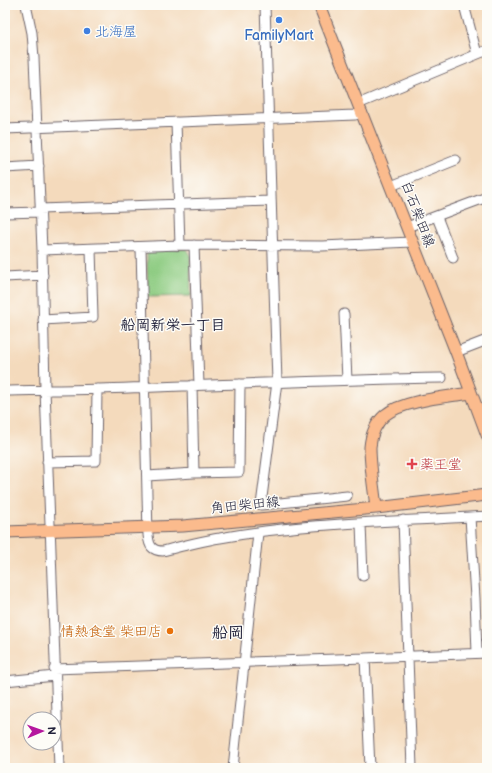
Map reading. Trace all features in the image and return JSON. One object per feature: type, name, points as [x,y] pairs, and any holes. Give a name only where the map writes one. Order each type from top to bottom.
[{"type":"main road","name":"白石柴田線","points":[[319,5],[487,434]]},
{"type":"main road","points":[[376,508],[370,447],[374,430],[379,422],[386,414],[398,408],[421,401],[470,393]]},
{"type":"main road","name":"角田柴田線","points":[[5,532],[147,528],[208,524],[376,508],[487,495]]},
{"type":"street","points":[[26,5],[34,44],[43,275],[44,389],[59,768]]},
{"type":"street","points":[[264,5],[277,382],[261,505],[347,496]]},
{"type":"street","points":[[5,129],[355,115],[360,108],[481,52],[464,5]]},
{"type":"street","points":[[176,122],[180,245]]},
{"type":"street","points":[[391,186],[456,160]]},
{"type":"street","points":[[5,168],[39,166]]},
{"type":"street","points":[[407,227],[487,197]]},
{"type":"street","points":[[5,213],[179,203],[270,201]]},
{"type":"street","points":[[437,217],[452,258]]},
{"type":"street","points":[[42,250],[180,245],[322,246],[412,242]]},
{"type":"street","points":[[194,245],[194,473]]},
{"type":"street","points":[[141,247],[147,528],[148,543],[153,549],[163,551],[220,538],[311,527],[403,520],[487,516]]},
{"type":"street","points":[[43,320],[93,317],[92,249]]},
{"type":"street","points":[[5,277],[43,275]]},
{"type":"street","points":[[344,314],[347,380]]},
{"type":"street","points":[[456,352],[487,340]]},
{"type":"street","points":[[5,391],[442,378]]},
{"type":"street","points":[[147,476],[239,472],[240,384]]},
{"type":"street","points":[[47,462],[96,462],[97,389]]},
{"type":"street","points":[[470,517],[477,653]]},
{"type":"street","points":[[403,520],[412,768]]},
{"type":"street","points":[[361,524],[363,576]]},
{"type":"street","points":[[233,768],[243,662],[258,533]]},
{"type":"street","points":[[5,681],[55,672],[243,662],[487,653]]},
{"type":"street","points":[[365,658],[370,768]]},
{"type":"green space","points":[[187,249],[190,254],[191,296],[148,297],[147,254],[149,250]]},
{"type":"place","name":"FamilyMart","points":[[279,20]]},
{"type":"place","name":"北海屋","points":[[87,31]]},
{"type":"place","name":"薬王堂","points":[[412,464]]},
{"type":"place","name":"情熱食堂 柴田店","points":[[170,631]]},
{"type":"district","name":"船岡新栄一丁目","points":[[173,325]]},
{"type":"district","name":"船岡","points":[[228,633]]}]
